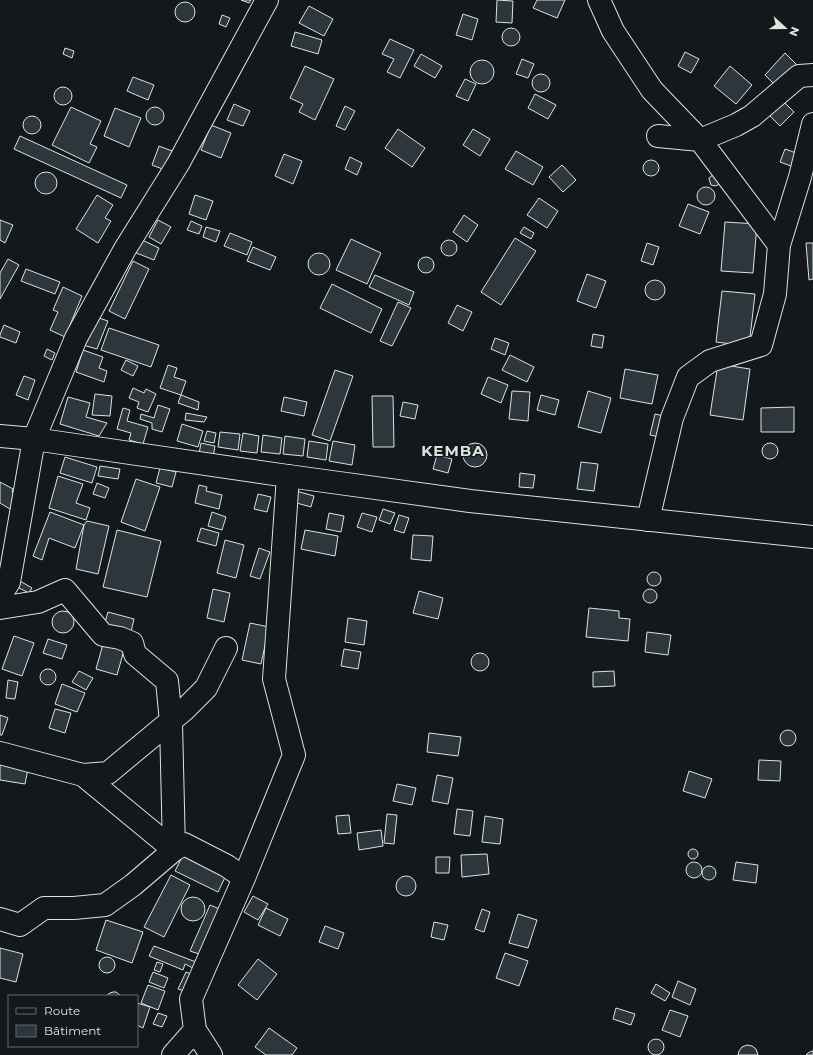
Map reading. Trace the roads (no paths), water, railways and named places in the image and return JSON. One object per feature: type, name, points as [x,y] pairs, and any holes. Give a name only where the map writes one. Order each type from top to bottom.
[{"type":"street","points":[[0,596],[9,582],[34,439],[76,338],[125,249],[178,164],[267,0]]},
{"type":"street","points":[[599,0],[613,31],[652,90],[700,140],[779,245]]},
{"type":"street","points":[[658,136],[700,140],[736,125],[752,116],[799,76],[813,75]]},
{"type":"street","points":[[648,520],[672,418],[688,377],[710,361],[761,345],[775,294],[779,245],[800,177],[813,124]]},
{"type":"street","points":[[0,436],[34,439],[470,501],[813,537]]},
{"type":"street","points":[[212,1055],[195,1030],[191,999],[244,878],[294,755],[274,679],[288,476]]},
{"type":"street","points":[[0,608],[38,602],[64,590],[103,635],[120,638],[132,643],[134,654],[167,681],[170,722],[174,850]]},
{"type":"street","points":[[0,753],[83,775],[108,773],[184,710],[206,688],[226,648]]},
{"type":"street","points":[[83,775],[174,850]]},
{"type":"street","points":[[2,922],[20,925],[44,908],[74,908],[105,905],[134,885],[174,850],[184,844],[227,866],[244,878]]},
{"type":"street","points":[[173,1055],[195,1030]]},
{"type":"district","name":"KEMBA","points":[[453,450]]}]
